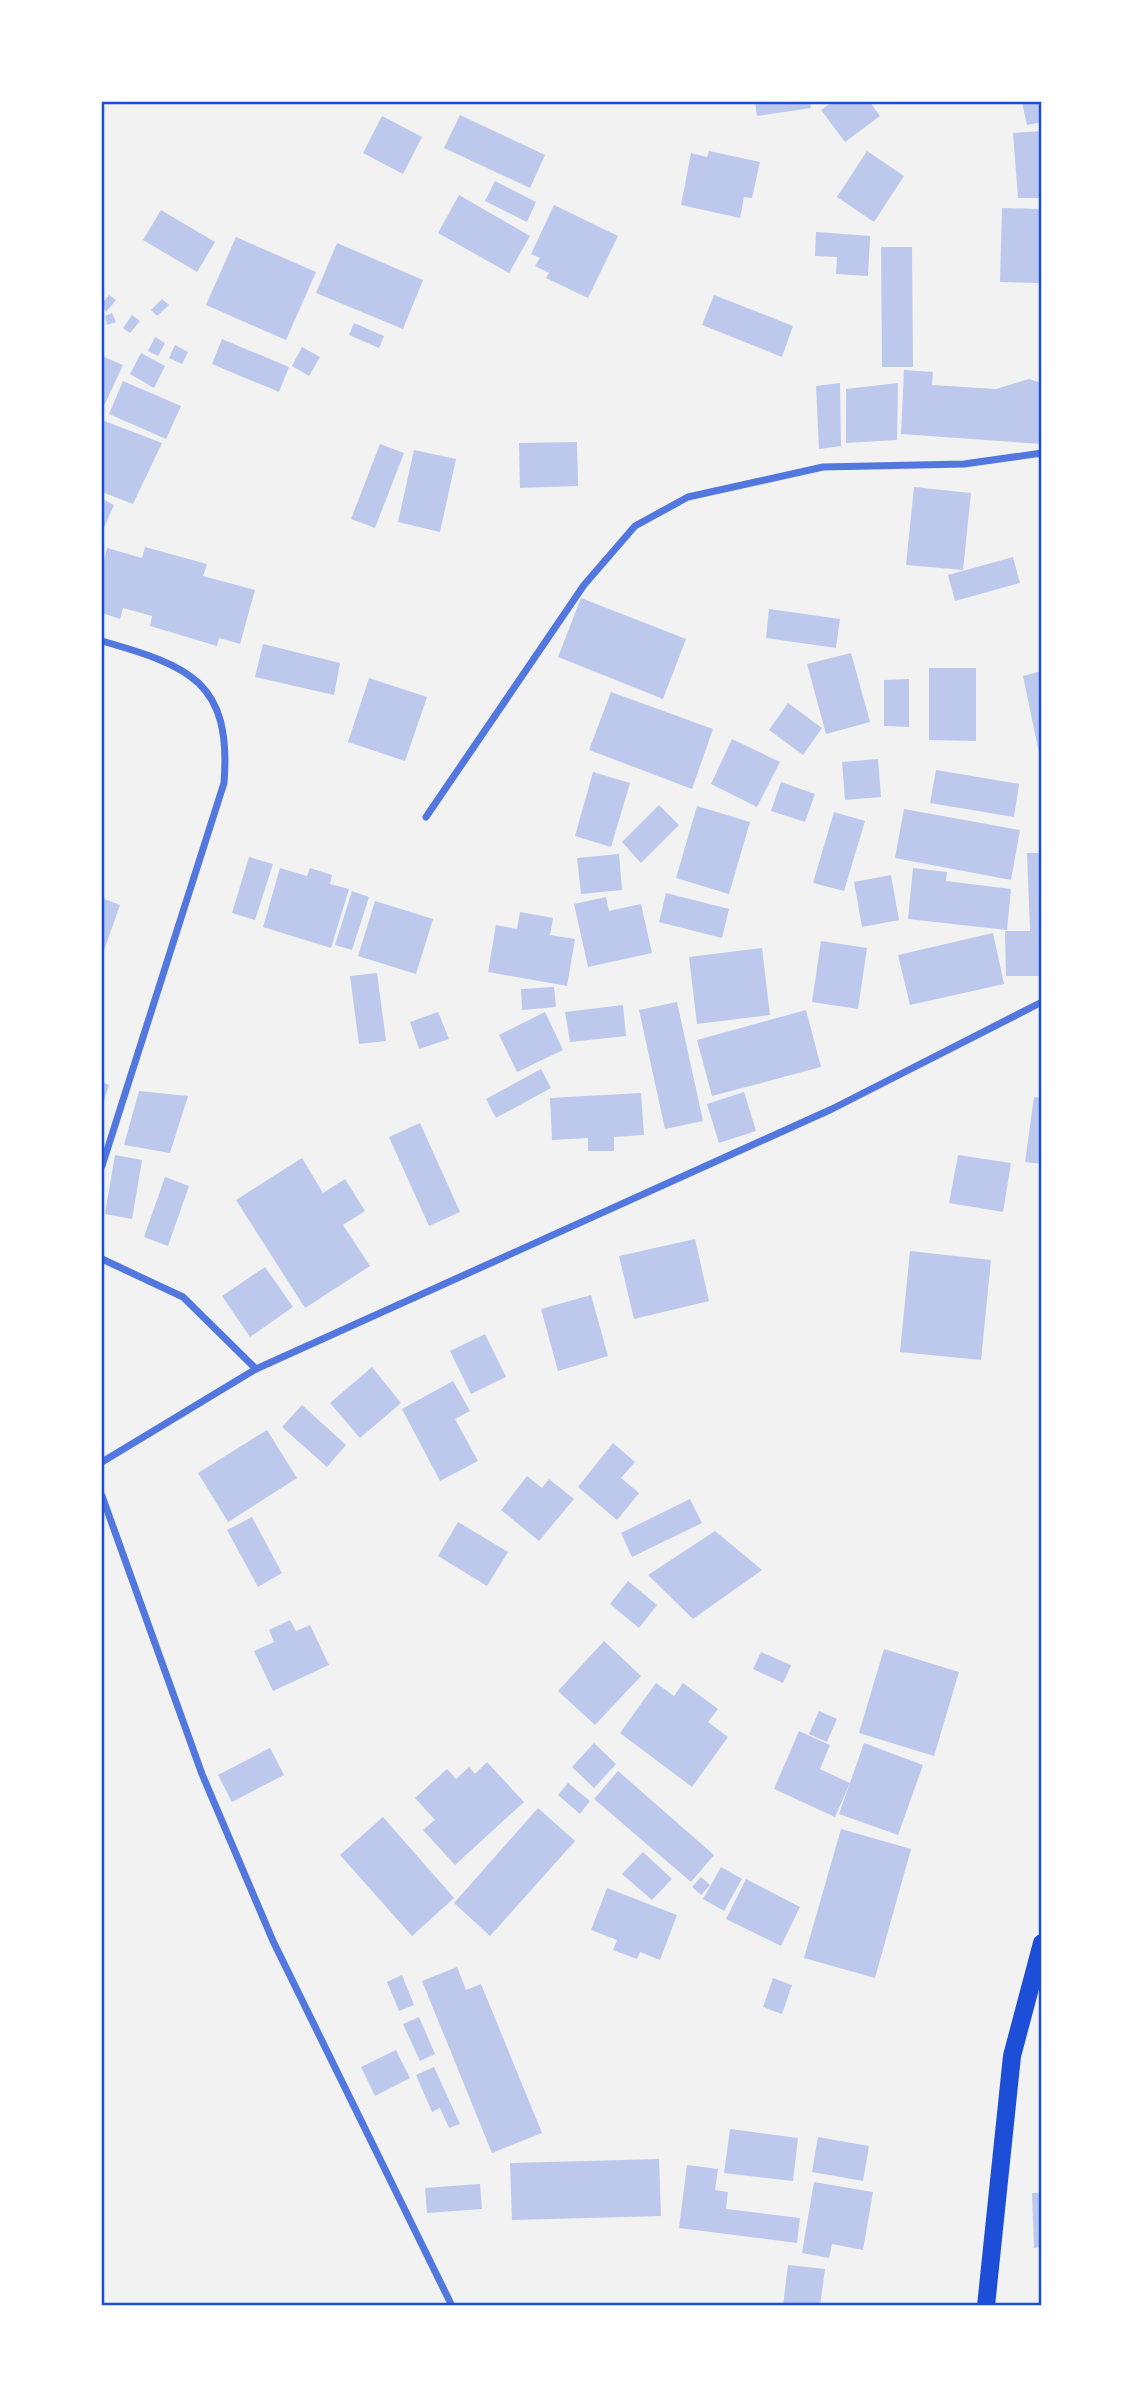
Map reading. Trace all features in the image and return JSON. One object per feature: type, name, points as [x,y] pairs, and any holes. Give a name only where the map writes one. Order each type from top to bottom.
[{"type":"main road","points":[[986,2305],[1012,2056],[1041,1943]]},
{"type":"street","points":[[426,817],[584,585],[635,526],[688,496],[823,467],[964,464],[1041,453]]},
{"type":"street","points":[[102,641],[157,657],[191,675],[217,708],[227,745],[224,783],[102,1166]]},
{"type":"street","points":[[102,1462],[256,1370],[832,1109],[1041,1002]]},
{"type":"street","points":[[102,1259],[183,1297],[256,1370]]},
{"type":"street","points":[[102,1496],[202,1774],[273,1941],[452,2305]]},
{"type":"building","points":[[755,102],[810,102],[811,108],[757,116]]},
{"type":"building","points":[[832,102],[870,102],[880,116],[845,142],[821,110]]},
{"type":"building","points":[[1022,102],[1042,102],[1042,122],[1027,125]]},
{"type":"building","points":[[460,115],[545,155],[530,188],[444,148]]},
{"type":"building","points":[[382,116],[422,137],[403,174],[363,153]]},
{"type":"building","points":[[1042,131],[1042,198],[1018,198],[1013,133]]},
{"type":"building","points":[[709,151],[760,162],[752,198],[744,197],[740,218],[681,205],[691,153],[707,157]]},
{"type":"building","points":[[867,151],[904,176],[874,222],[837,197]]},
{"type":"building","points":[[495,181],[536,202],[527,222],[485,201]]},
{"type":"building","points":[[459,195],[530,236],[509,273],[438,233]]},
{"type":"building","points":[[554,205],[618,236],[588,298],[546,278],[549,273],[535,266],[540,258],[531,254]]},
{"type":"building","points":[[1002,208],[1042,209],[1042,283],[1000,282]]},
{"type":"building","points":[[161,210],[215,242],[197,272],[143,240]]},
{"type":"building","points":[[816,232],[870,236],[868,276],[836,274],[837,257],[815,256]]},
{"type":"building","points":[[236,237],[316,272],[286,340],[206,305]]},
{"type":"building","points":[[337,243],[423,280],[403,329],[316,293]]},
{"type":"building","points":[[881,247],[912,247],[913,367],[882,367]]},
{"type":"building","points":[[109,295],[116,300],[106,312],[102,304]]},
{"type":"building","points":[[714,295],[793,326],[782,357],[702,325]]},
{"type":"building","points":[[162,299],[169,305],[157,316],[151,310]]},
{"type":"building","points":[[112,313],[116,322],[107,325],[105,316]]},
{"type":"building","points":[[132,315],[140,321],[130,333],[123,328]]},
{"type":"building","points":[[354,323],[384,336],[379,348],[349,335]]},
{"type":"building","points":[[155,337],[165,343],[158,356],[148,351]]},
{"type":"building","points":[[222,339],[289,367],[279,392],[212,364]]},
{"type":"building","points":[[175,345],[188,352],[182,364],[169,358]]},
{"type":"building","points":[[302,347],[320,357],[309,376],[292,366]]},
{"type":"building","points":[[141,353],[165,366],[154,388],[130,374]]},
{"type":"building","points":[[102,356],[123,365],[102,410]]},
{"type":"building","points":[[904,370],[933,372],[932,385],[996,389],[1029,379],[1042,383],[1042,444],[901,434]]},
{"type":"building","points":[[123,381],[181,406],[166,439],[109,414]]},
{"type":"building","points":[[840,383],[841,446],[819,449],[816,386]]},
{"type":"building","points":[[898,383],[897,440],[846,443],[846,389]]},
{"type":"building","points":[[102,420],[162,443],[133,504],[102,492]]},
{"type":"building","points":[[577,442],[578,486],[520,488],[519,443]]},
{"type":"building","points":[[380,444],[404,453],[375,528],[351,519]]},
{"type":"building","points":[[414,450],[456,459],[440,532],[398,522]]},
{"type":"building","points":[[914,487],[971,493],[963,570],[906,565]]},
{"type":"building","points":[[102,499],[114,505],[102,532]]},
{"type":"building","points":[[145,547],[207,564],[203,576],[255,590],[240,644],[219,638],[217,646],[150,626],[152,616],[123,608],[120,619],[102,613],[102,569],[107,548],[142,558]]},
{"type":"building","points":[[1013,557],[1020,583],[955,601],[948,575]]},
{"type":"building","points":[[581,598],[686,639],[663,699],[558,657]]},
{"type":"building","points":[[769,609],[840,619],[836,648],[766,638]]},
{"type":"building","points":[[263,644],[340,663],[334,695],[255,677]]},
{"type":"building","points":[[851,653],[870,722],[826,734],[807,664]]},
{"type":"building","points":[[929,668],[976,668],[976,741],[929,740]]},
{"type":"building","points":[[1042,671],[1042,758],[1040,758],[1023,676]]},
{"type":"building","points":[[369,678],[427,697],[405,761],[348,742]]},
{"type":"building","points":[[909,679],[909,727],[884,726],[884,680]]},
{"type":"building","points":[[611,692],[713,729],[692,789],[589,750]]},
{"type":"building","points":[[788,703],[822,728],[803,755],[769,730]]},
{"type":"building","points":[[732,739],[780,762],[757,807],[711,784]]},
{"type":"building","points":[[878,759],[881,797],[845,800],[842,762]]},
{"type":"building","points":[[936,770],[1019,784],[1014,817],[930,803]]},
{"type":"building","points":[[593,772],[630,783],[611,847],[575,836]]},
{"type":"building","points":[[781,782],[815,794],[805,822],[771,811]]},
{"type":"building","points":[[659,805],[679,825],[641,863],[622,842]]},
{"type":"building","points":[[697,806],[750,822],[729,894],[676,878]]},
{"type":"building","points":[[904,809],[1020,830],[1011,880],[895,858]]},
{"type":"building","points":[[834,812],[865,821],[844,891],[813,883]]},
{"type":"building","points":[[1027,853],[1042,853],[1042,976],[1006,976],[1005,931],[1030,931]]},
{"type":"building","points":[[619,854],[622,890],[581,894],[577,858]]},
{"type":"building","points":[[249,857],[273,864],[255,920],[232,913]]},
{"type":"building","points":[[280,868],[307,876],[310,868],[332,875],[330,884],[349,889],[331,948],[263,927]]},
{"type":"building","points":[[913,868],[947,872],[946,881],[1011,889],[1007,930],[908,919]]},
{"type":"building","points":[[891,875],[899,920],[862,927],[854,882]]},
{"type":"building","points":[[352,891],[369,897],[352,950],[335,945]]},
{"type":"building","points":[[666,893],[729,909],[722,938],[659,922]]},
{"type":"building","points":[[606,897],[609,911],[641,904],[652,953],[588,967],[574,904]]},
{"type":"building","points":[[102,898],[120,905],[102,956]]},
{"type":"building","points":[[375,901],[433,919],[416,974],[358,956]]},
{"type":"building","points":[[520,912],[553,918],[550,935],[575,939],[567,986],[488,972],[496,925],[517,929]]},
{"type":"building","points":[[993,933],[1004,984],[910,1005],[898,955]]},
{"type":"building","points":[[821,941],[867,948],[858,1009],[812,1002]]},
{"type":"building","points":[[762,948],[770,1015],[697,1024],[689,957]]},
{"type":"building","points":[[377,973],[386,1041],[359,1044],[350,976]]},
{"type":"building","points":[[554,987],[556,1007],[522,1010],[521,989]]},
{"type":"building","points":[[677,1002],[703,1121],[665,1129],[639,1010]]},
{"type":"building","points":[[623,1005],[626,1036],[570,1042],[565,1012]]},
{"type":"building","points":[[806,1010],[821,1067],[712,1096],[697,1040]]},
{"type":"building","points":[[438,1012],[449,1039],[419,1049],[410,1022]]},
{"type":"building","points":[[545,1012],[563,1050],[517,1072],[499,1035]]},
{"type":"building","points":[[541,1069],[551,1088],[496,1118],[486,1099]]},
{"type":"building","points":[[102,1082],[109,1085],[102,1107]]},
{"type":"building","points":[[139,1091],[188,1096],[170,1153],[124,1145]]},
{"type":"building","points":[[744,1092],[756,1131],[719,1143],[707,1104]]},
{"type":"building","points":[[641,1093],[644,1135],[614,1137],[614,1151],[588,1151],[588,1138],[552,1140],[550,1098]]},
{"type":"building","points":[[1034,1097],[1042,1098],[1042,1164],[1025,1162]]},
{"type":"building","points":[[420,1123],[460,1212],[429,1226],[389,1137]]},
{"type":"building","points":[[115,1155],[142,1160],[132,1219],[105,1214]]},
{"type":"building","points":[[958,1155],[1011,1163],[1003,1212],[949,1203]]},
{"type":"building","points":[[302,1158],[323,1193],[345,1179],[365,1211],[343,1225],[370,1266],[305,1308],[236,1200]]},
{"type":"building","points":[[165,1177],[189,1186],[168,1246],[144,1237]]},
{"type":"building","points":[[695,1239],[709,1301],[634,1319],[619,1256]]},
{"type":"building","points":[[910,1251],[991,1260],[981,1360],[900,1352]]},
{"type":"building","points":[[265,1267],[293,1307],[250,1337],[222,1296]]},
{"type":"building","points":[[591,1295],[608,1356],[558,1371],[541,1309]]},
{"type":"building","points":[[485,1334],[506,1377],[471,1394],[450,1351]]},
{"type":"building","points":[[372,1367],[401,1403],[360,1438],[330,1403]]},
{"type":"building","points":[[453,1381],[470,1411],[455,1419],[478,1461],[440,1481],[402,1409]]},
{"type":"building","points":[[302,1405],[346,1445],[327,1467],[282,1427]]},
{"type":"building","points":[[267,1430],[297,1478],[228,1522],[198,1473]]},
{"type":"building","points":[[613,1443],[635,1462],[621,1478],[639,1493],[617,1520],[578,1487]]},
{"type":"building","points":[[527,1476],[542,1488],[549,1479],[574,1499],[539,1541],[501,1510]]},
{"type":"building","points":[[690,1499],[702,1523],[632,1557],[621,1533]]},
{"type":"building","points":[[252,1517],[282,1573],[258,1587],[227,1530]]},
{"type":"building","points":[[458,1522],[508,1552],[487,1586],[438,1556]]},
{"type":"building","points":[[715,1531],[762,1570],[693,1619],[648,1575]]},
{"type":"building","points":[[628,1581],[657,1605],[639,1628],[610,1604]]},
{"type":"building","points":[[290,1620],[296,1631],[310,1625],[329,1665],[273,1691],[254,1651],[274,1642],[269,1630]]},
{"type":"building","points":[[604,1641],[641,1676],[595,1725],[558,1691]]},
{"type":"building","points":[[884,1649],[959,1672],[934,1756],[859,1733]]},
{"type":"building","points":[[761,1652],[791,1665],[783,1683],[753,1669]]},
{"type":"building","points":[[656,1683],[674,1696],[683,1683],[718,1709],[708,1722],[728,1737],[692,1787],[620,1733]]},
{"type":"building","points":[[819,1711],[837,1719],[827,1742],[809,1734]]},
{"type":"building","points":[[799,1731],[830,1745],[820,1769],[850,1783],[835,1817],[774,1789]]},
{"type":"building","points":[[594,1743],[616,1764],[594,1788],[572,1767]]},
{"type":"building","points":[[864,1743],[923,1765],[898,1835],[839,1814]]},
{"type":"building","points":[[270,1748],[284,1775],[232,1802],[218,1775]]},
{"type":"building","points":[[487,1762],[524,1802],[455,1865],[423,1830],[435,1820],[415,1798],[447,1769],[456,1779],[469,1767],[475,1774]]},
{"type":"building","points":[[618,1771],[714,1855],[691,1882],[594,1799]]},
{"type":"building","points":[[568,1783],[590,1801],[580,1814],[558,1795]]},
{"type":"building","points":[[538,1808],[575,1841],[490,1936],[454,1903]]},
{"type":"building","points":[[383,1817],[454,1898],[412,1936],[340,1855]]},
{"type":"building","points":[[841,1829],[911,1849],[875,1978],[804,1958]]},
{"type":"building","points":[[643,1852],[672,1879],[652,1900],[622,1874]]},
{"type":"building","points":[[721,1867],[742,1879],[724,1911],[703,1899]]},
{"type":"building","points":[[701,1877],[710,1885],[701,1895],[692,1887]]},
{"type":"building","points":[[746,1879],[800,1907],[781,1946],[726,1919]]},
{"type":"building","points":[[607,1888],[677,1915],[660,1960],[640,1952],[637,1959],[613,1950],[617,1940],[591,1930]]},
{"type":"building","points":[[457,1967],[466,1990],[481,1984],[542,2133],[492,2153],[422,1981]]},
{"type":"building","points":[[402,1975],[414,2005],[399,2011],[387,1982]]},
{"type":"building","points":[[773,1978],[792,1985],[782,2014],[763,2007]]},
{"type":"building","points":[[419,2017],[435,2054],[420,2061],[403,2024]]},
{"type":"building","points":[[396,2050],[410,2078],[375,2096],[361,2067]]},
{"type":"building","points":[[434,2067],[460,2124],[449,2128],[440,2108],[432,2112],[416,2075]]},
{"type":"building","points":[[730,2129],[798,2138],[793,2181],[724,2173]]},
{"type":"building","points":[[818,2137],[869,2146],[863,2181],[812,2172]]},
{"type":"building","points":[[659,2159],[661,2216],[512,2220],[510,2163]]},
{"type":"building","points":[[687,2165],[718,2169],[715,2190],[728,2192],[726,2209],[800,2218],[797,2243],[679,2228]]},
{"type":"building","points":[[814,2182],[873,2192],[863,2250],[832,2244],[829,2258],[802,2253]]},
{"type":"building","points":[[480,2184],[482,2209],[427,2213],[425,2188]]},
{"type":"building","points":[[1032,2193],[1042,2193],[1042,2247],[1034,2248]]},
{"type":"building","points":[[788,2265],[825,2269],[820,2306],[783,2306]]}]
